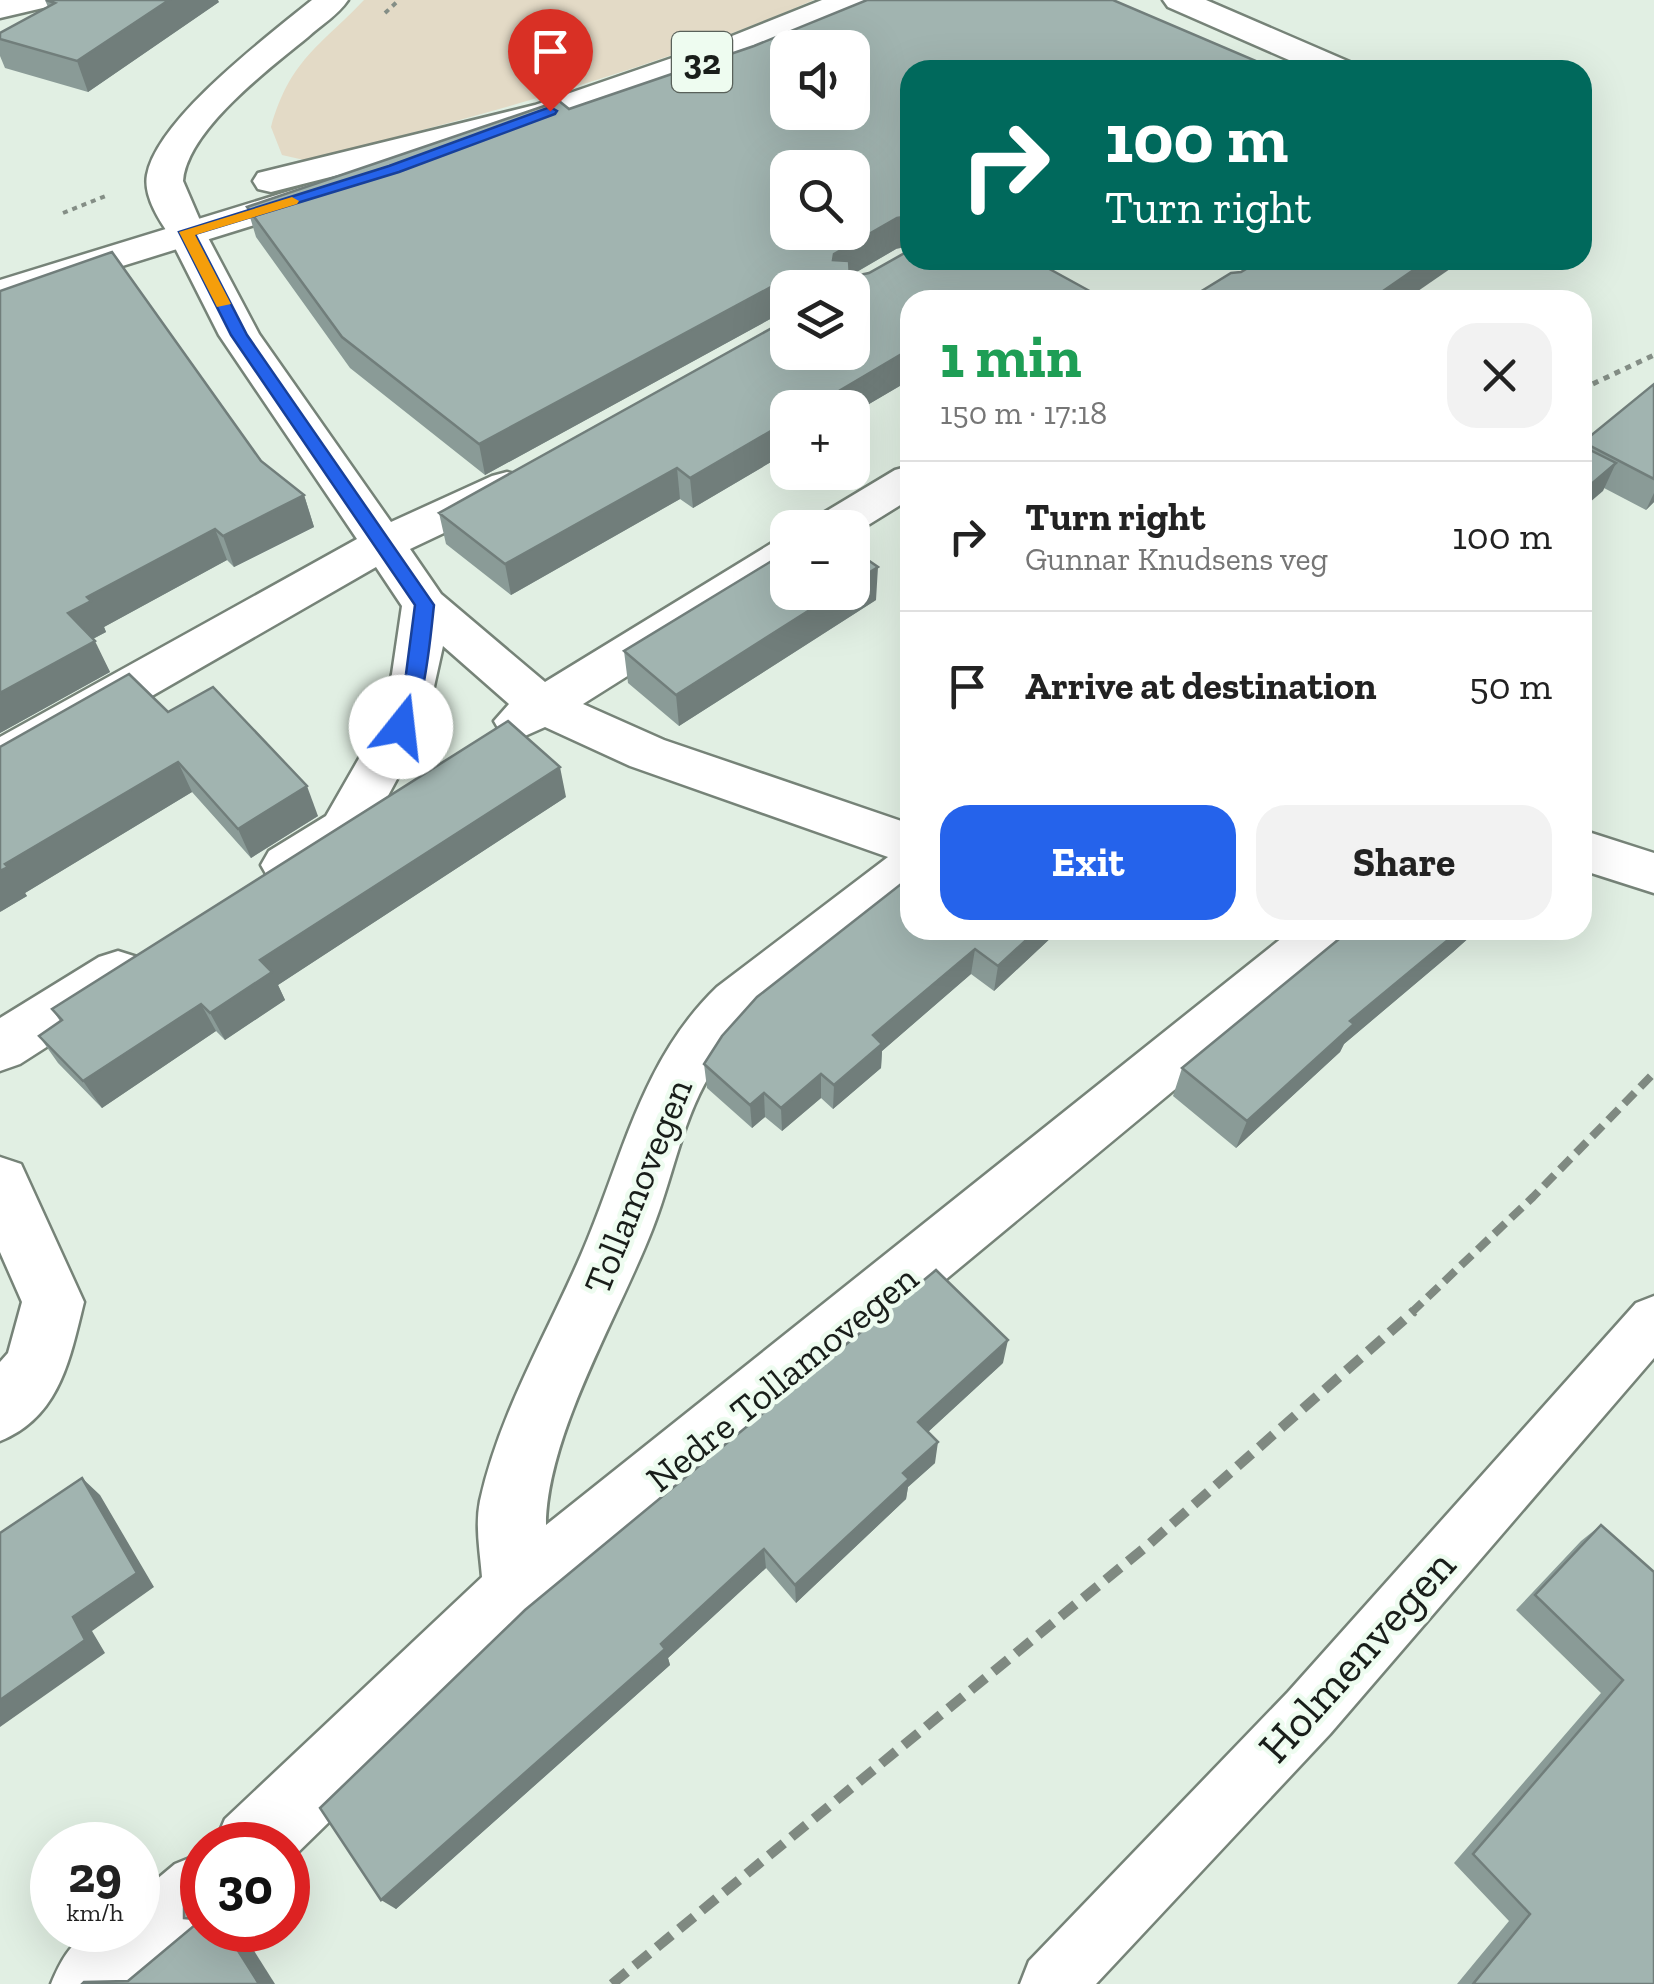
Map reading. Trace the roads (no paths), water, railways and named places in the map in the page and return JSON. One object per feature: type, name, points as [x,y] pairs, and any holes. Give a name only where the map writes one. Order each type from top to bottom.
[{"type":"street","points":[[0,8],[36,0]]},
{"type":"street","points":[[332,0],[202,116],[164,177],[180,220],[239,335],[425,605],[541,704],[647,753],[900,841]]},
{"type":"street","name":"32","points":[[0,264],[394,169],[550,111],[712,58],[849,0]]},
{"type":"street","points":[[1179,0],[1318,60]]},
{"type":"street","points":[[1278,60],[1296,50]]},
{"type":"street","name":"32","points":[[0,292],[180,220]]},
{"type":"street","points":[[0,760],[382,544],[533,472]]},
{"type":"street","points":[[861,510],[900,486]]},
{"type":"street","points":[[485,744],[541,704],[770,565]]},
{"type":"street","points":[[344,830],[401,727],[416,674],[425,605]]},
{"type":"street","points":[[245,892],[422,782]]},
{"type":"street","name":"Tollamovegen","points":[[518,1591],[513,1503],[553,1385],[624,1226],[676,1080],[713,1026],[768,978],[900,877]]},
{"type":"street","name":"Nedre Tollamovegen","points":[[274,1822],[518,1591],[1318,940]]},
{"type":"street","points":[[0,1047],[147,954]]},
{"type":"street","points":[[0,1183],[52,1302],[35,1369],[0,1410]]},
{"type":"street","points":[[90,1984],[180,1908]]},
{"type":"lane","name":"Holmenvegen","points":[[1052,1984],[1309,1714],[1654,1320]]},
{"type":"railway","points":[[1411,1313],[1533,1197],[1654,1073]]},
{"type":"railway","points":[[612,1984],[1148,1545],[1414,1311]]}]
